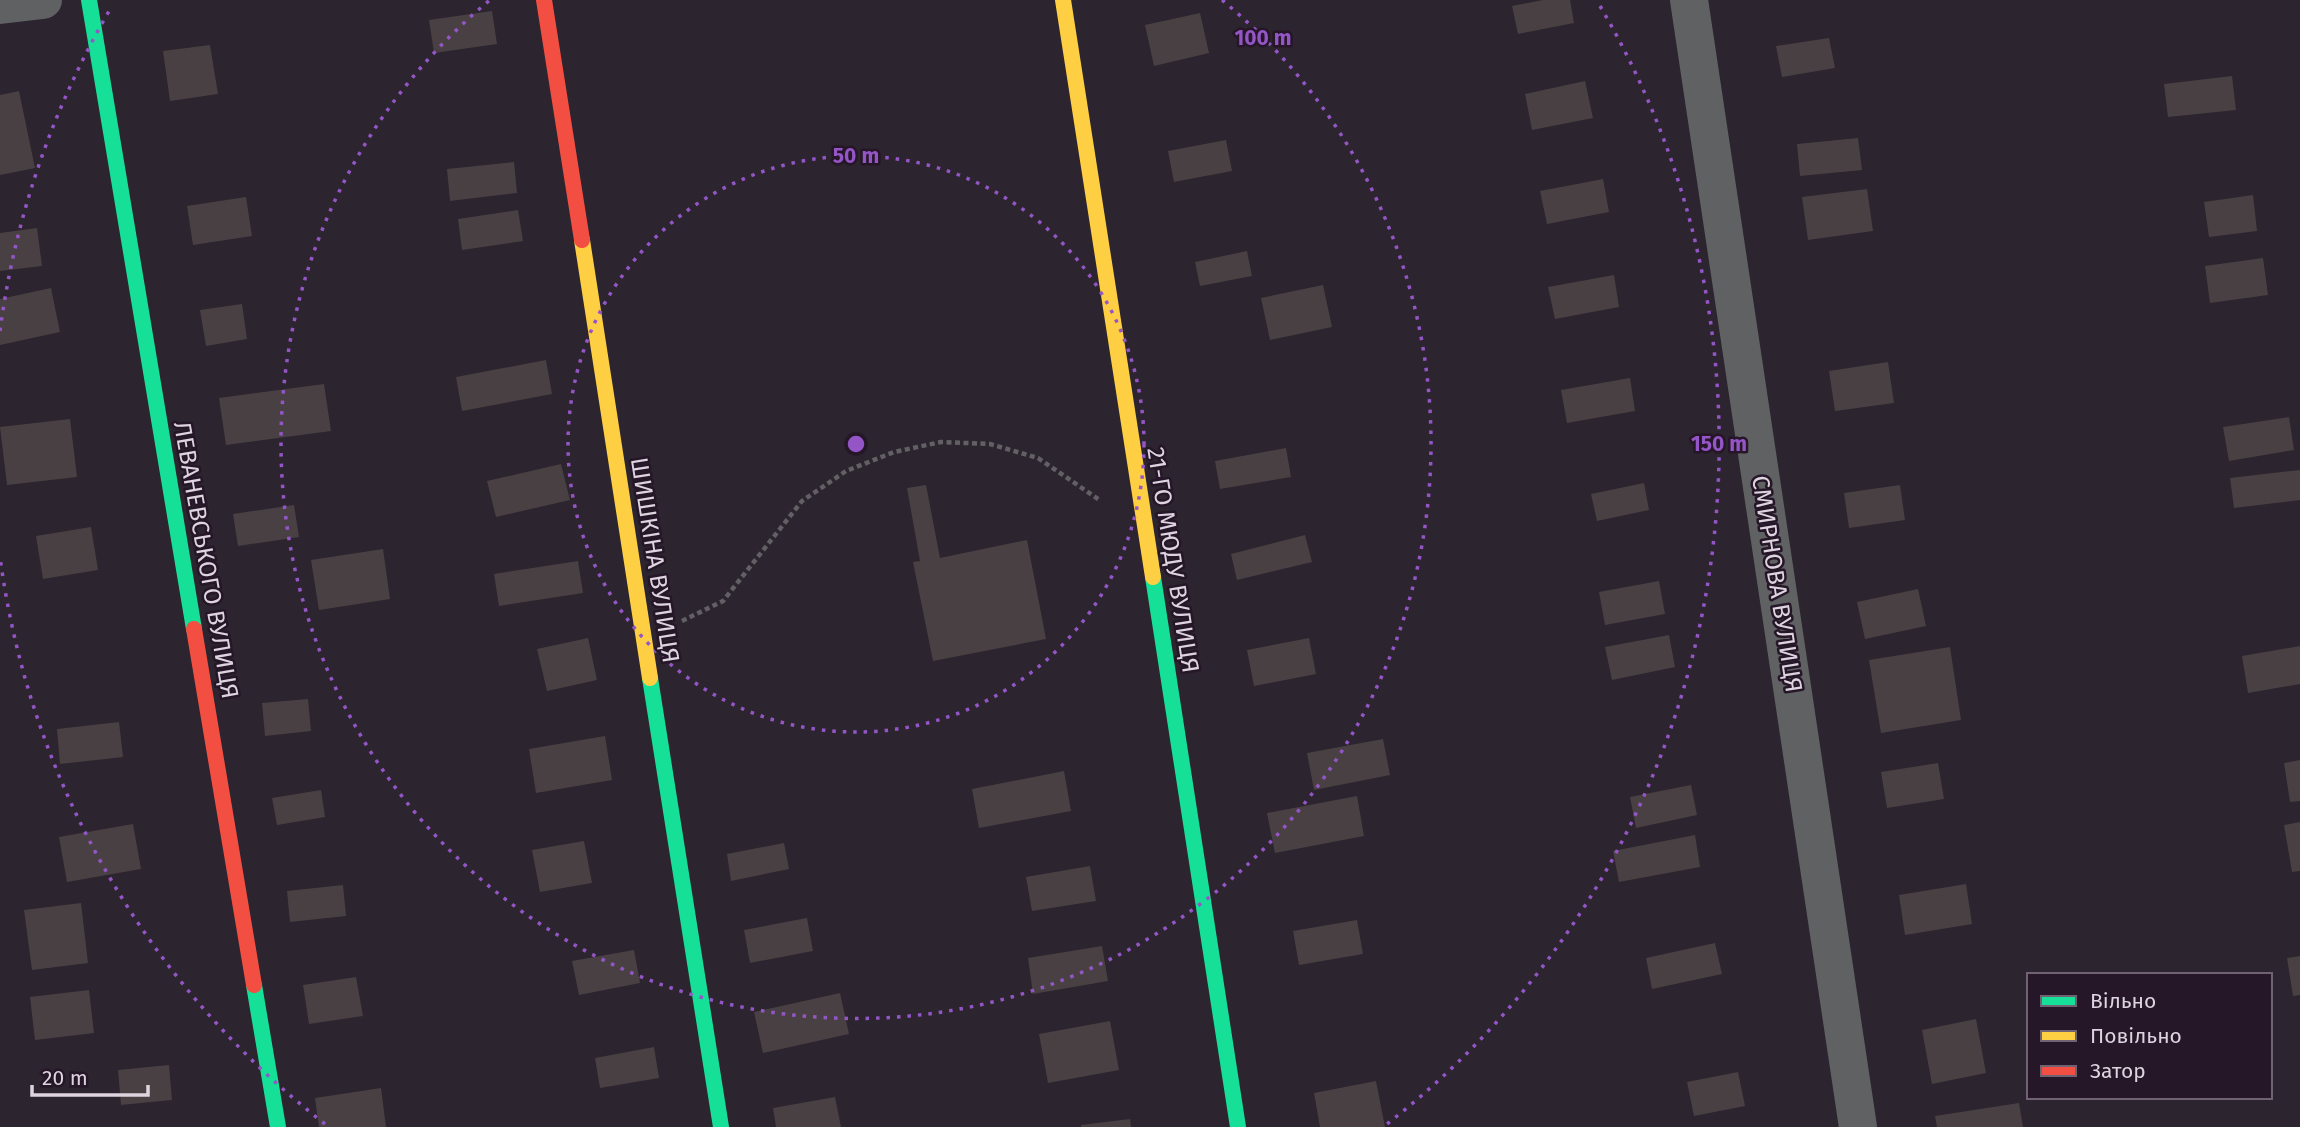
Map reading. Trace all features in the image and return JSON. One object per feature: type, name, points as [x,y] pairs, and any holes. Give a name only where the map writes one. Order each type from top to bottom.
[{"type":"street","points":[[0,5],[43,0]]},
{"type":"street","name":"ЛЕВАНЕВСЬКОГО ВУЛИЦЯ","points":[[89,0],[278,1127]]},
{"type":"street","name":"ШИШКІНА ВУЛИЦЯ","points":[[544,0],[721,1127]]},
{"type":"street","name":"21-ГО МЮДУ ВУЛИЦЯ","points":[[1063,0],[1238,1127]]},
{"type":"street","name":"СМИРНОВА ВУЛИЦЯ","points":[[1689,0],[1858,1127]]},
{"type":"path","points":[[645,639],[723,601],[802,501],[846,471],[894,452],[941,442],[990,444],[1038,458],[1146,531]]},
{"type":"building","points":[[1543,0],[1570,0],[1574,23],[1518,34],[1512,6]]},
{"type":"building","points":[[492,11],[497,44],[434,53],[429,20]]},
{"type":"building","points":[[1200,13],[1209,53],[1154,66],[1145,25]]},
{"type":"building","points":[[1829,38],[1835,68],[1782,77],[1776,46]]},
{"type":"building","points":[[210,45],[218,94],[170,101],[163,51]]},
{"type":"building","points":[[2232,76],[2236,110],[2168,117],[2164,84]]},
{"type":"building","points":[[1585,81],[1593,118],[1532,130],[1525,94]]},
{"type":"building","points":[[19,91],[35,168],[0,175],[0,95]]},
{"type":"building","points":[[1858,138],[1862,170],[1800,176],[1797,144]]},
{"type":"building","points":[[1226,140],[1232,171],[1174,182],[1168,151]]},
{"type":"building","points":[[514,162],[517,193],[450,201],[447,169]]},
{"type":"building","points":[[1603,179],[1609,212],[1547,224],[1540,191]]},
{"type":"building","points":[[1867,189],[1873,231],[1808,240],[1802,197]]},
{"type":"building","points":[[2253,195],[2257,231],[2209,237],[2204,202]]},
{"type":"building","points":[[246,197],[252,236],[193,245],[187,206]]},
{"type":"building","points":[[518,210],[523,241],[462,250],[458,219]]},
{"type":"building","points":[[37,228],[42,266],[0,271],[0,233]]},
{"type":"building","points":[[1247,251],[1252,276],[1200,286],[1195,262]]},
{"type":"building","points":[[2263,258],[2268,295],[2210,303],[2205,266]]},
{"type":"building","points":[[1614,275],[1619,307],[1555,319],[1548,287]]},
{"type":"building","points":[[1323,285],[1332,327],[1270,340],[1261,298]]},
{"type":"building","points":[[51,288],[60,332],[0,345],[0,299]]},
{"type":"building","points":[[242,304],[247,339],[206,346],[200,310]]},
{"type":"building","points":[[546,360],[552,394],[462,411],[456,377]]},
{"type":"building","points":[[1888,362],[1894,403],[1835,411],[1829,371]]},
{"type":"building","points":[[1630,378],[1635,411],[1567,423],[1561,390]]},
{"type":"building","points":[[324,384],[331,431],[226,445],[219,398]]},
{"type":"building","points":[[2289,417],[2294,450],[2229,461],[2223,427]]},
{"type":"building","points":[[70,419],[77,477],[7,485],[0,427]]},
{"type":"building","points":[[1286,448],[1291,477],[1220,489],[1215,461]]},
{"type":"building","points":[[561,464],[570,500],[496,517],[487,481]]},
{"type":"building","points":[[2300,470],[2300,500],[2234,508],[2230,478]]},
{"type":"building","points":[[1644,483],[1649,510],[1597,521],[1591,494]]},
{"type":"building","points":[[926,485],[940,558],[1027,540],[1046,639],[933,661],[913,562],[920,561],[907,488]]},
{"type":"building","points":[[1900,485],[1905,520],[1849,528],[1844,493]]},
{"type":"building","points":[[294,505],[299,537],[238,546],[233,514]]},
{"type":"building","points":[[91,527],[98,570],[43,579],[36,536]]},
{"type":"building","points":[[1305,535],[1312,562],[1237,580],[1231,554]]},
{"type":"building","points":[[383,549],[390,599],[319,610],[311,560]]},
{"type":"building","points":[[578,561],[583,593],[499,606],[494,574]]},
{"type":"building","points":[[1659,581],[1665,614],[1605,625],[1599,592]]},
{"type":"building","points":[[1918,589],[1926,626],[1865,639],[1857,602]]},
{"type":"building","points":[[1669,635],[1675,667],[1612,680],[1605,647]]},
{"type":"building","points":[[588,638],[597,680],[547,691],[537,649]]},
{"type":"building","points":[[1309,638],[1316,674],[1254,686],[1247,650]]},
{"type":"building","points":[[2300,646],[2300,684],[2248,693],[2242,656]]},
{"type":"building","points":[[1950,647],[1961,720],[1881,733],[1869,660]]},
{"type":"building","points":[[308,699],[311,731],[265,736],[262,703]]},
{"type":"building","points":[[119,722],[123,757],[60,764],[57,729]]},
{"type":"building","points":[[605,736],[612,780],[536,793],[529,749]]},
{"type":"building","points":[[1383,739],[1390,775],[1314,790],[1307,753]]},
{"type":"building","points":[[2300,760],[2300,801],[2290,802],[2284,763]]},
{"type":"building","points":[[1938,763],[1944,799],[1887,808],[1881,772]]},
{"type":"building","points":[[1064,771],[1071,811],[979,828],[972,789]]},
{"type":"building","points":[[1691,785],[1697,815],[1636,828],[1630,797]]},
{"type":"building","points":[[321,790],[325,817],[277,825],[272,798]]},
{"type":"building","points":[[1357,796],[1364,836],[1275,853],[1267,813]]},
{"type":"building","points":[[2300,822],[2300,871],[2292,872],[2284,825]]},
{"type":"building","points":[[133,824],[141,869],[67,882],[59,837]]},
{"type":"building","points":[[1695,835],[1700,867],[1619,882],[1613,851]]},
{"type":"building","points":[[584,841],[592,883],[540,892],[532,850]]},
{"type":"building","points":[[784,843],[789,869],[731,881],[727,854]]},
{"type":"building","points":[[1090,866],[1096,901],[1032,911],[1026,877]]},
{"type":"building","points":[[1966,884],[1972,924],[1905,935],[1899,895]]},
{"type":"building","points":[[343,885],[346,916],[290,922],[287,891]]},
{"type":"building","points":[[81,903],[88,963],[32,970],[24,910]]},
{"type":"building","points":[[807,918],[813,951],[750,963],[744,930]]},
{"type":"building","points":[[1357,920],[1363,954],[1299,965],[1293,931]]},
{"type":"building","points":[[1715,943],[1722,974],[1652,989],[1646,958]]},
{"type":"building","points":[[1102,946],[1108,981],[1033,994],[1028,958]]},
{"type":"building","points":[[634,950],[640,983],[579,995],[572,961]]},
{"type":"building","points":[[2300,956],[2300,995],[2293,996],[2287,958]]},
{"type":"building","points":[[356,977],[363,1016],[309,1024],[303,985]]},
{"type":"building","points":[[89,990],[94,1033],[35,1040],[30,997]]},
{"type":"building","points":[[840,993],[849,1034],[763,1053],[754,1012]]},
{"type":"building","points":[[1976,1019],[1986,1073],[1932,1084],[1922,1030]]},
{"type":"building","points":[[1110,1021],[1119,1070],[1048,1083],[1039,1034]]},
{"type":"building","points":[[654,1047],[659,1078],[600,1088],[595,1058]]},
{"type":"building","points":[[169,1065],[172,1100],[121,1105],[118,1070]]},
{"type":"building","points":[[1738,1072],[1745,1106],[1694,1116],[1687,1082]]},
{"type":"building","points":[[1376,1081],[1385,1127],[1320,1127],[1314,1093]]},
{"type":"building","points":[[381,1088],[386,1127],[319,1127],[315,1098]]},
{"type":"building","points":[[835,1097],[841,1127],[776,1127],[773,1108]]},
{"type":"building","points":[[2019,1103],[2023,1127],[1937,1127],[1935,1116]]},
{"type":"building","points":[[1130,1119],[1131,1127],[1081,1127],[1081,1125]]},
{"type":"traffic: fast","points":[[89,0],[194,629]]},
{"type":"traffic: fast","points":[[1153,577],[1238,1127]]},
{"type":"traffic: fast","points":[[650,678],[721,1127]]},
{"type":"traffic: fast","points":[[254,985],[278,1127]]},
{"type":"traffic: slow","points":[[1063,0],[1153,577]]},
{"type":"traffic: slow","points":[[582,240],[650,678]]},
{"type":"traffic: jam","points":[[544,0],[582,240]]},
{"type":"traffic: jam","points":[[194,629],[254,985]]}]
